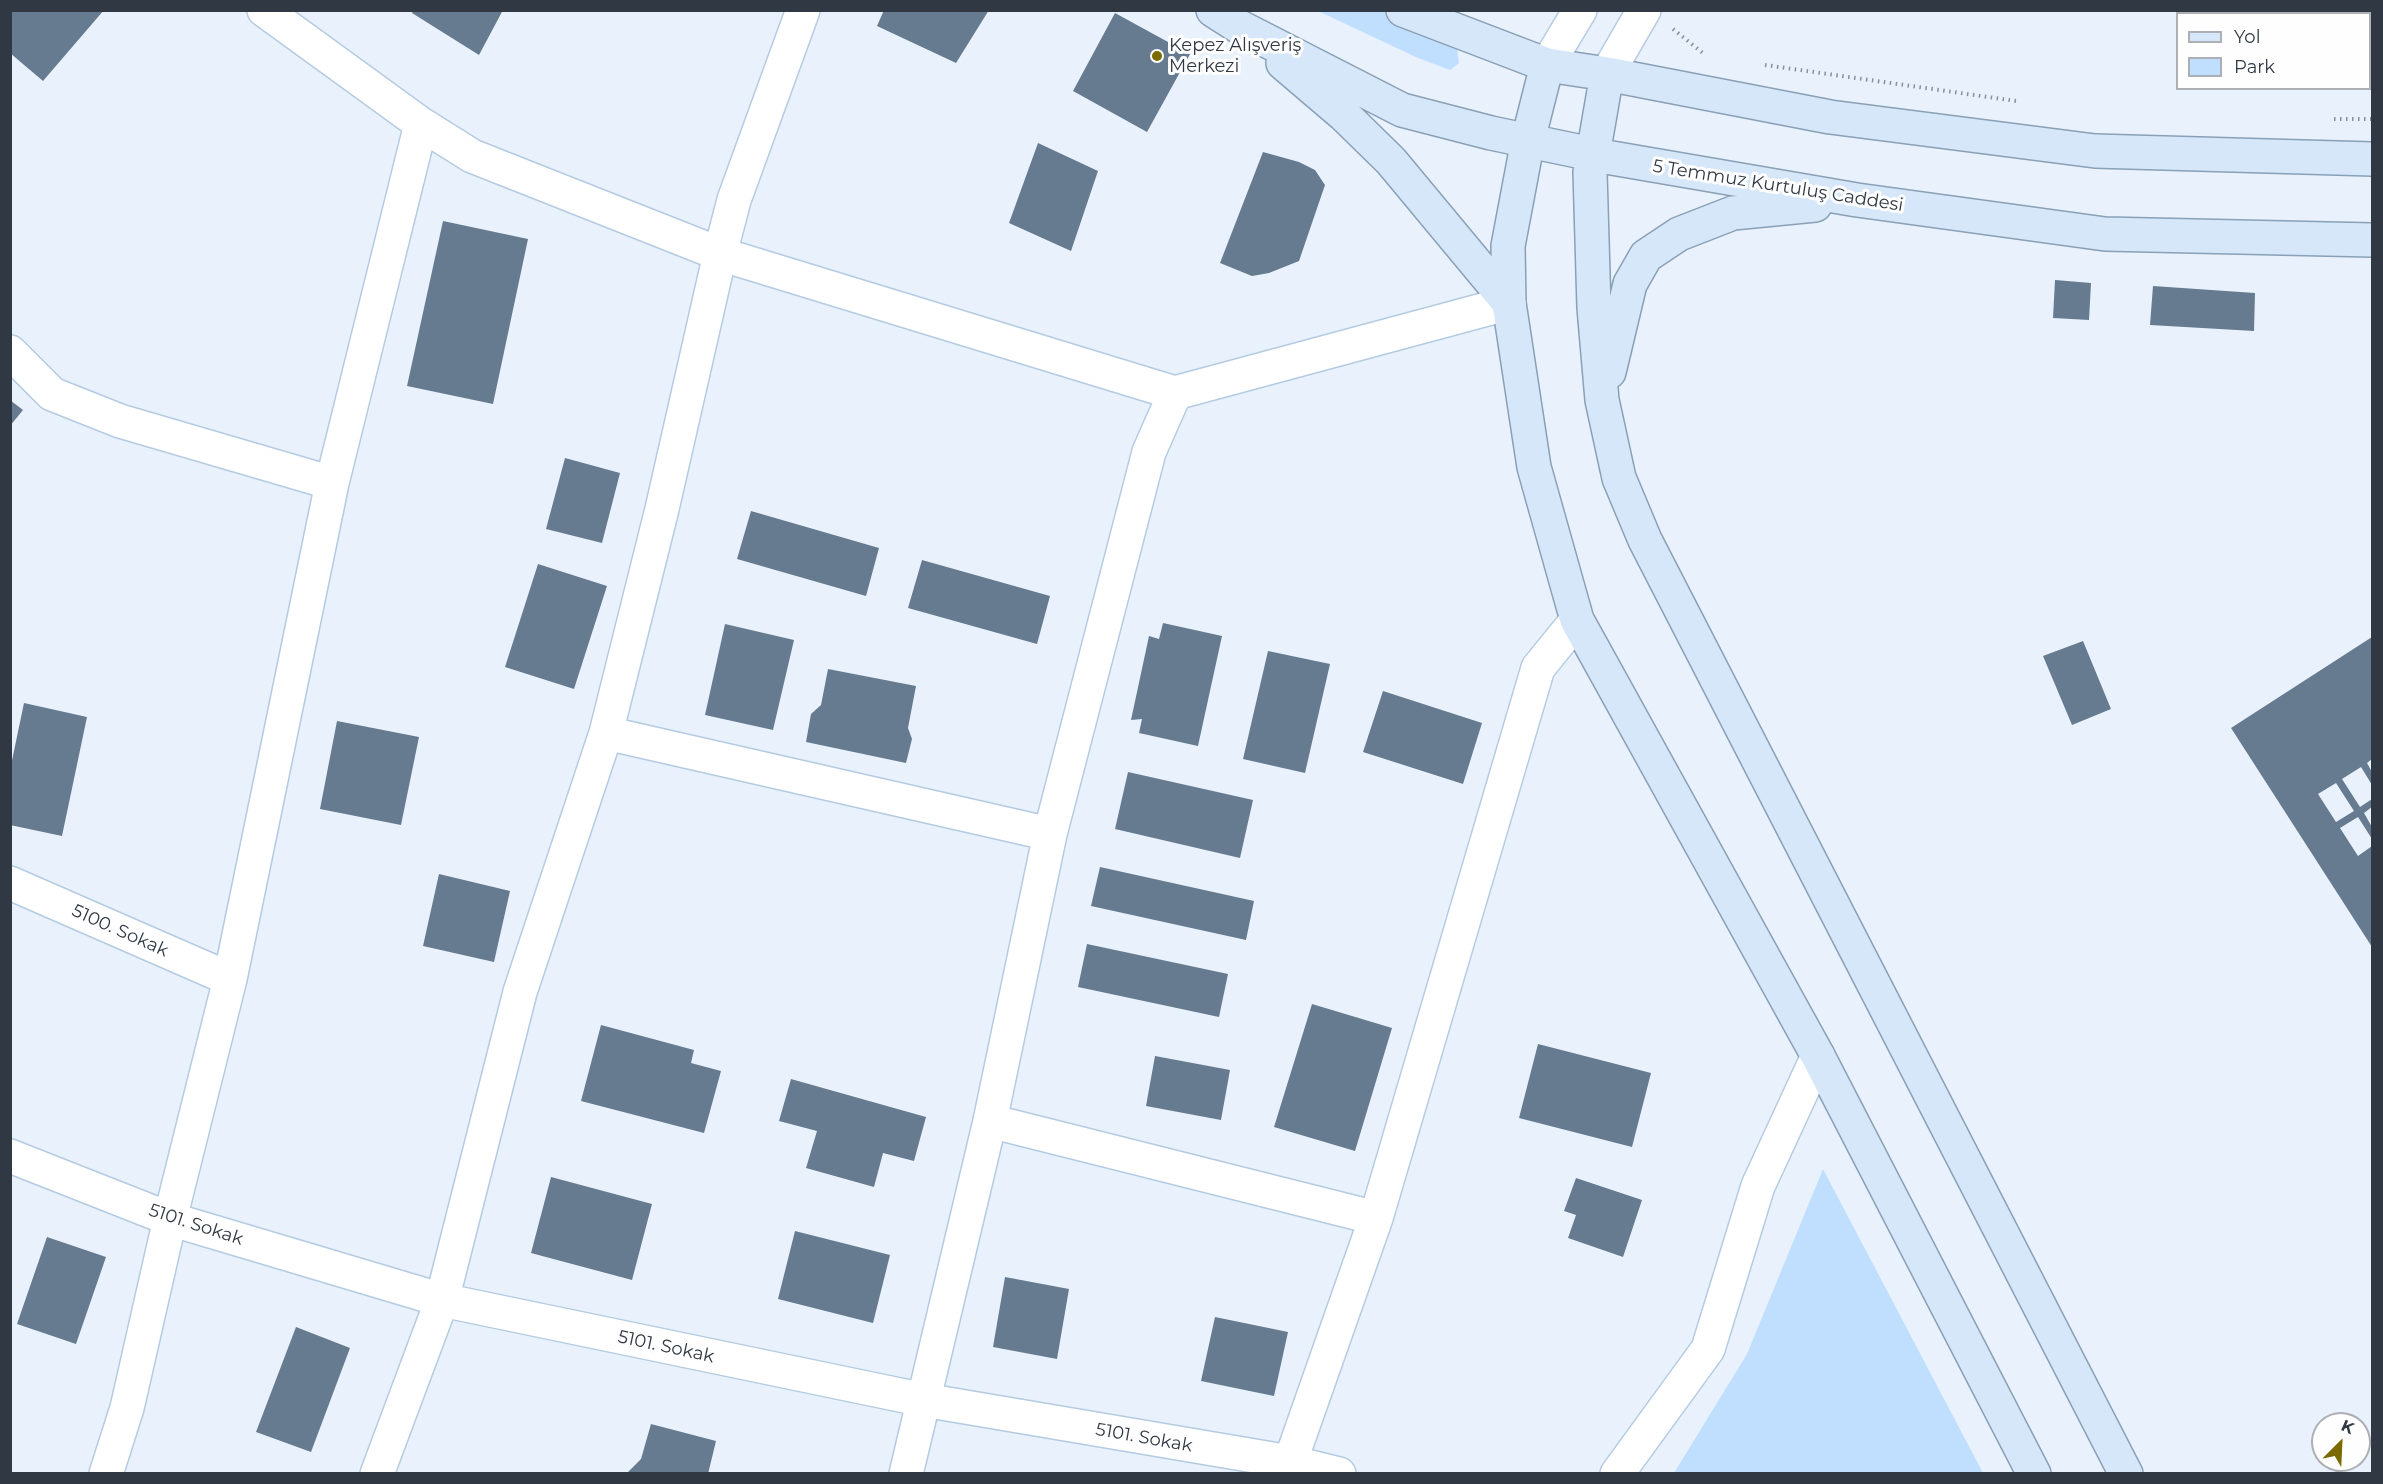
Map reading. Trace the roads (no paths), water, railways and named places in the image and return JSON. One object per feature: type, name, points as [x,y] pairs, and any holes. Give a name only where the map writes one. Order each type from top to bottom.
[{"type":"main road","points":[[1403,10],[1547,65],[1830,117],[2095,151],[2373,159]]},
{"type":"main road","points":[[1225,18],[1344,115],[1390,161],[1509,303]]},
{"type":"main road","name":"5 Temmuz Kurtuluş Caddesi","points":[[1225,18],[1402,110],[1593,154],[1857,200],[2105,234],[2373,240]]},
{"type":"main road","points":[[1547,65],[1528,140],[1508,246],[1509,303],[1534,467],[1577,620],[1818,1056],[2034,1473]]},
{"type":"main road","points":[[1607,75],[1590,172],[1594,297],[1602,400],[1619,478],[1646,540],[2126,1473]]},
{"type":"main road","points":[[1602,400],[1630,284],[1646,256],[1679,234],[1733,213],[1857,200]]},
{"type":"street","points":[[264,10],[421,124],[472,156],[720,254],[1174,393],[1509,303]]},
{"type":"street","points":[[377,1473],[442,1300],[520,992],[606,734],[662,509],[734,200],[803,10]]},
{"type":"street","points":[[1547,65],[1580,10]]},
{"type":"street","points":[[1607,75],[1642,13]]},
{"type":"street","points":[[106,1473],[127,1408],[170,1219],[230,979],[332,483],[421,124]]},
{"type":"street","points":[[10,352],[52,394],[120,421],[332,483]]},
{"type":"street","points":[[906,1473],[990,1121],[1050,834],[1149,452],[1174,393]]},
{"type":"street","points":[[1288,1468],[1376,1218],[1538,668],[1577,620]]},
{"type":"street","points":[[606,734],[1050,834]]},
{"type":"street","name":"5100. Sokak","points":[[10,883],[230,979]]},
{"type":"street","points":[[1617,1473],[1708,1349],[1758,1186],[1818,1056]]},
{"type":"street","points":[[990,1121],[1376,1218]]},
{"type":"street","name":"5101. Sokak","points":[[10,1156],[170,1219],[442,1300],[924,1400],[1288,1468],[1339,1473]]},
{"type":"place","name":"Kepez Alışveriş Merkezi","points":[[1157,56]]}]
